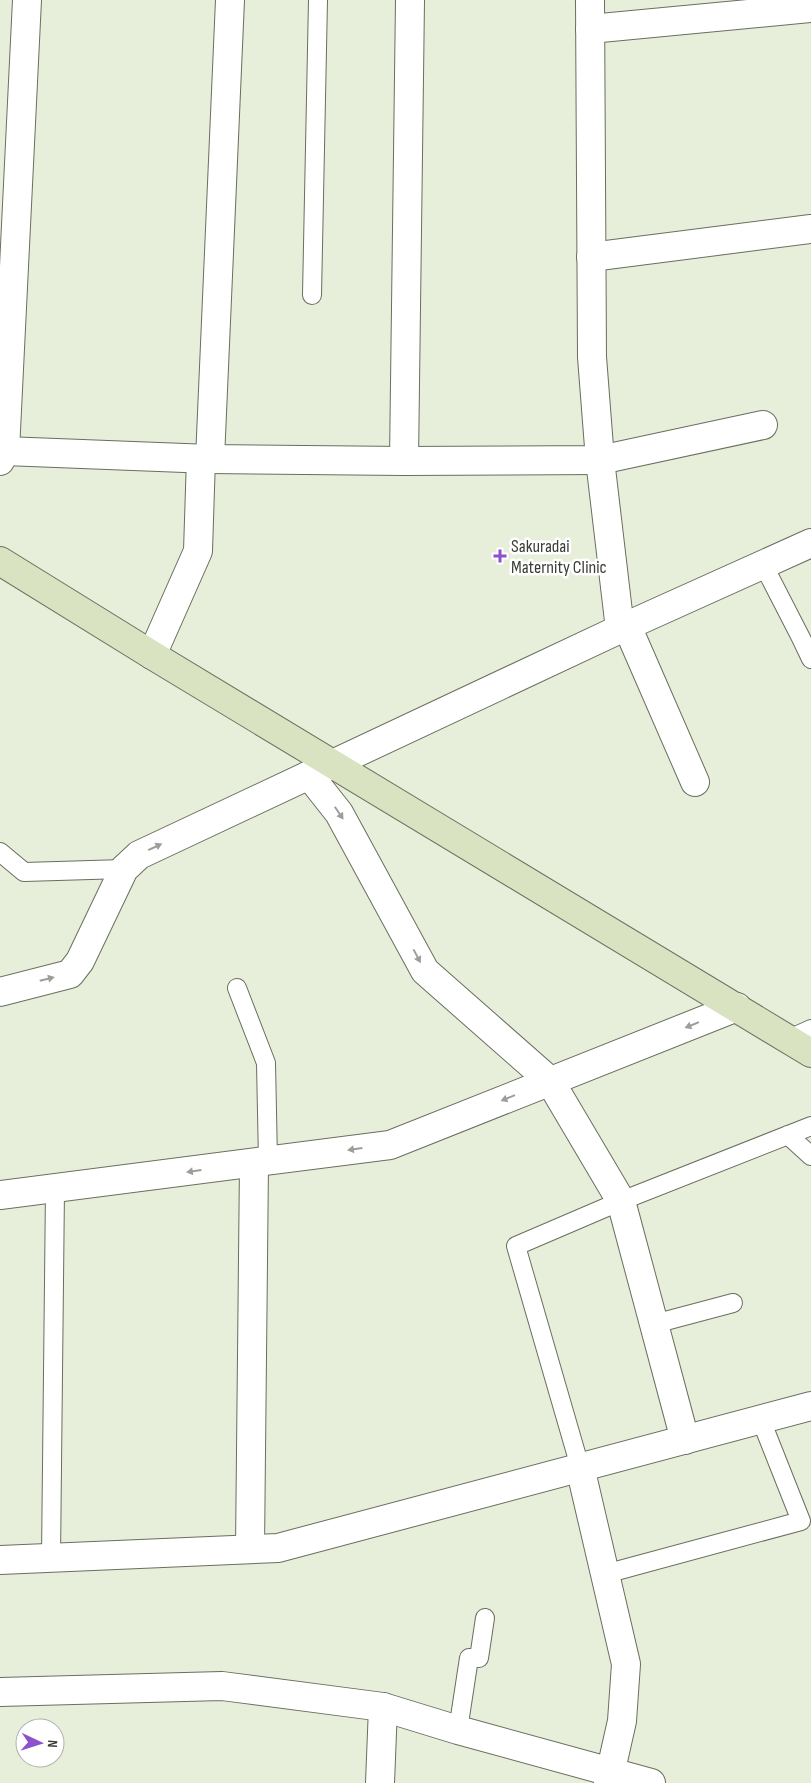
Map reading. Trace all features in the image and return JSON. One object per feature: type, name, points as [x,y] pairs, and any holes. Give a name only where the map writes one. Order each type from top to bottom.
[{"type":"street","points":[[27,0],[6,302],[3,456],[404,461],[600,460],[763,425]]},
{"type":"street","points":[[152,655],[198,551],[206,458],[230,0]]},
{"type":"street","points":[[404,461],[410,0]]},
{"type":"street","points":[[590,0],[592,357],[600,460],[624,628],[694,782]]},
{"type":"street","points":[[590,29],[811,8]]},
{"type":"street","points":[[591,257],[811,230]]},
{"type":"street","points":[[0,992],[70,974],[80,961],[124,868],[139,855],[624,628],[811,543]]},
{"type":"street","points":[[0,561],[152,655],[737,1007],[804,1040]]},
{"type":"street","points":[[309,775],[339,813],[425,971],[550,1081],[621,1201],[685,1440]]},
{"type":"street","points":[[0,1195],[390,1145],[737,1007]]},
{"type":"street","points":[[250,1549],[261,1162]]},
{"type":"street","points":[[0,1560],[278,1548],[811,1406]]},
{"type":"street","points":[[580,1468],[626,1664],[622,1721],[609,1777]]},
{"type":"street","points":[[0,1692],[222,1686],[383,1707],[609,1777],[651,1783]]},
{"type":"street","points":[[380,1783],[383,1707]]},
{"type":"lane","points":[[312,295],[318,0]]},
{"type":"lane","points":[[763,564],[811,659]]},
{"type":"lane","points":[[0,852],[24,872],[124,868]]},
{"type":"lane","points":[[237,988],[266,1063],[261,1162]]},
{"type":"lane","points":[[580,1468],[516,1246],[621,1201],[811,1126]]},
{"type":"lane","points":[[788,1135],[811,1156]]},
{"type":"lane","points":[[51,1558],[56,1189]]},
{"type":"lane","points":[[654,1324],[733,1302]]},
{"type":"lane","points":[[605,1574],[806,1524],[761,1420]]},
{"type":"lane","points":[[458,1730],[470,1658],[479,1658],[485,1618]]},
{"type":"place","name":"Sakuradai Maternity Clinic","points":[[500,556]]}]
